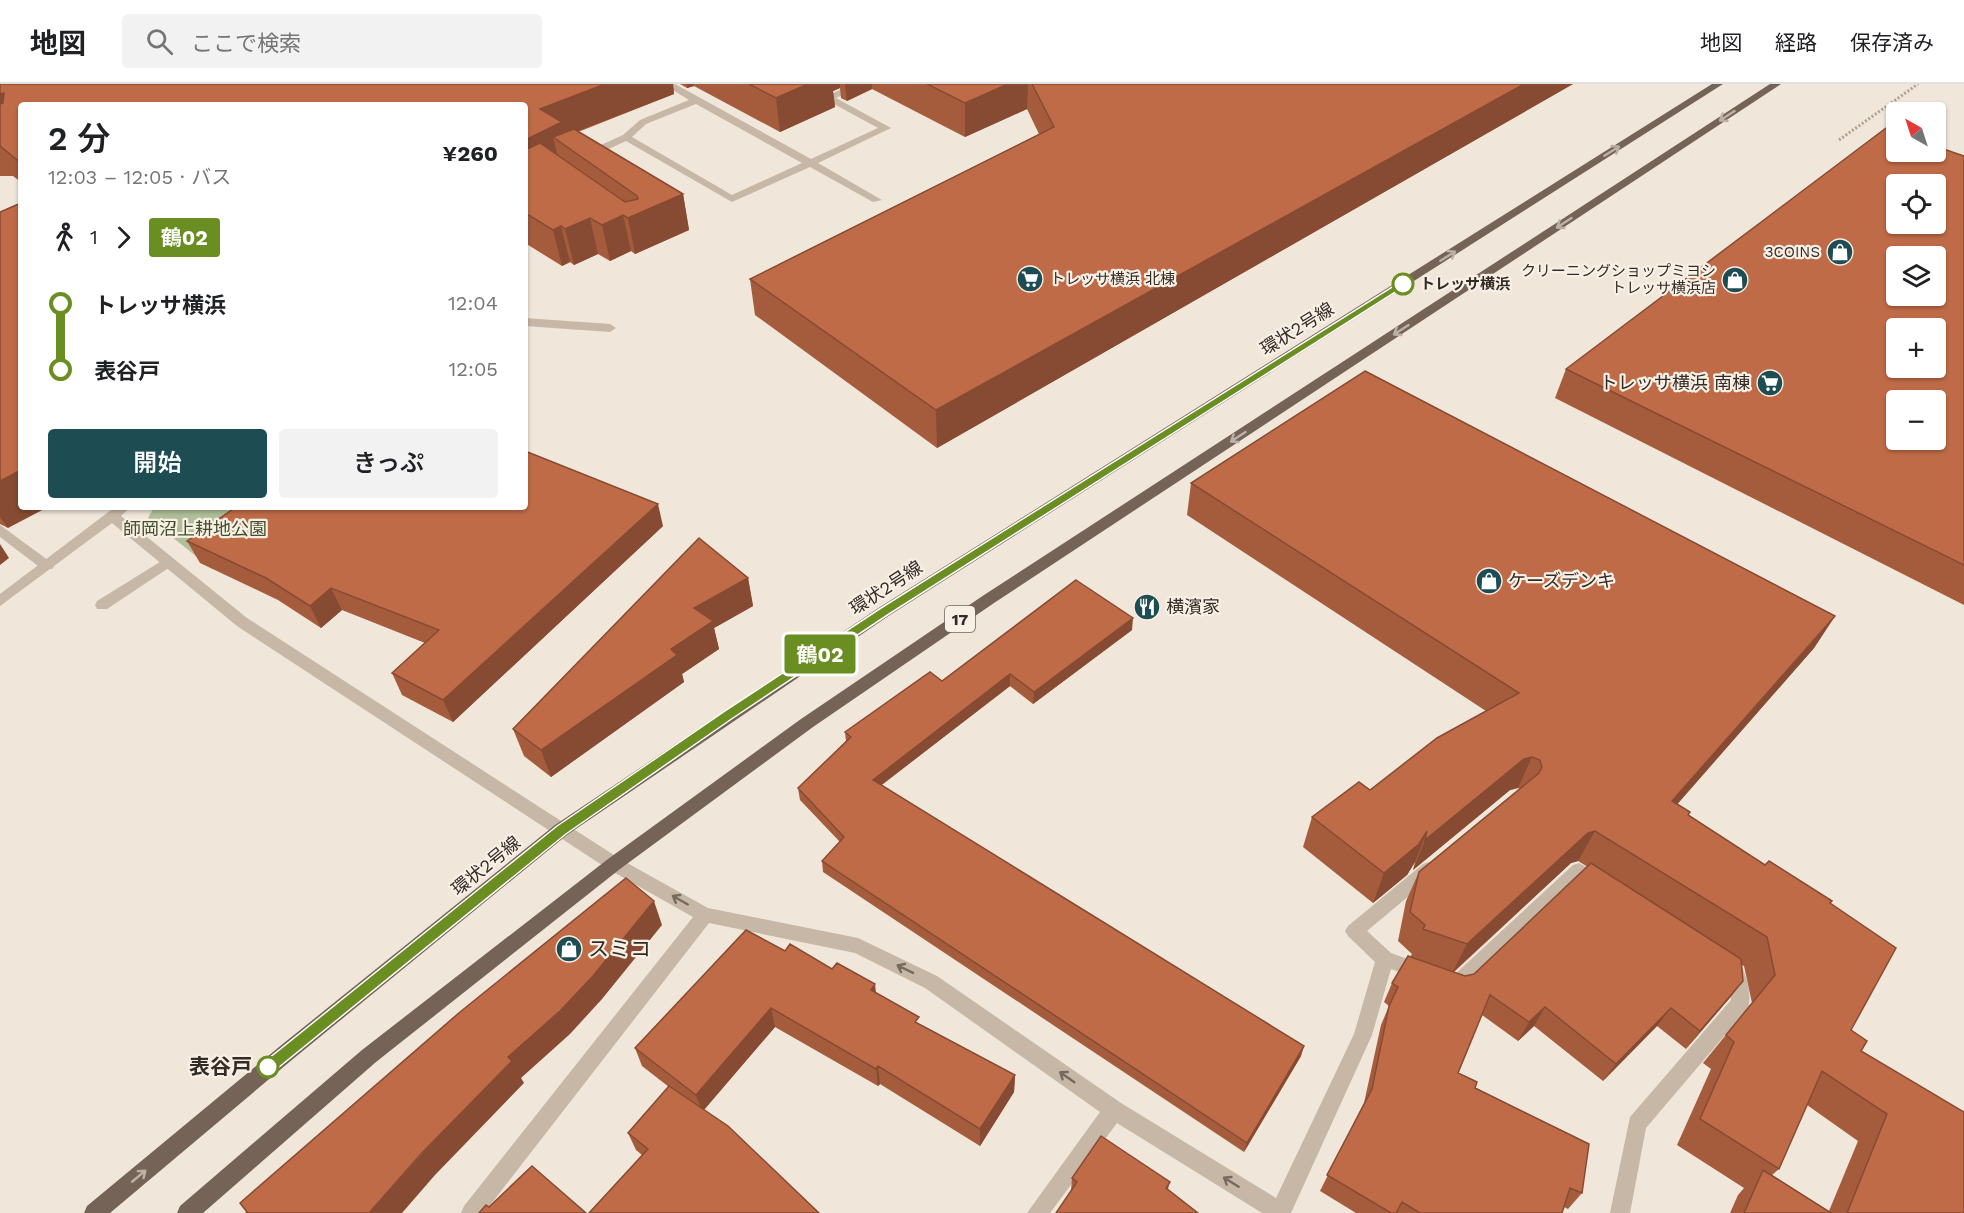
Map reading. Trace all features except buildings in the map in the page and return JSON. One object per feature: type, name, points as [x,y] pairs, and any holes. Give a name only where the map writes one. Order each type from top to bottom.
[{"type":"main road","name":"環状2号線","points":[[94,1213],[561,830],[747,702],[885,611],[1718,84]]},
{"type":"main road","name":"17","points":[[187,1213],[369,1056],[614,864],[807,723],[989,599],[1776,84]]},
{"type":"street","points":[[668,84],[876,200]]},
{"type":"street","points":[[626,138],[732,199],[886,128],[828,98],[860,84]]},
{"type":"street","points":[[577,160],[626,138],[643,122],[697,100]]},
{"type":"street","points":[[528,322],[609,328]]},
{"type":"street","points":[[0,601],[119,512],[168,562],[242,622],[614,864],[705,915],[858,946],[931,982],[1114,1110],[1280,1213],[1363,1035],[1385,959]]},
{"type":"street","points":[[0,530],[47,566]]},
{"type":"street","points":[[102,605],[168,562]]},
{"type":"street","points":[[1445,856],[1354,931],[1385,959],[1456,985],[1579,870],[1608,889]]},
{"type":"street","points":[[471,1213],[705,915]]},
{"type":"street","points":[[1620,1213],[1637,1124],[1741,1002],[1736,973],[1716,960]]},
{"type":"street","points":[[1037,1213],[1114,1110]]},
{"type":"path","points":[[1839,140],[1918,84]]},
{"type":"green space","name":"師岡沼上耕地公園","points":[[152,510],[258,510],[196,556],[148,518]]},
{"type":"bus line","name":"鶴02","points":[[268,1067],[561,830],[729,714],[885,611],[1403,284]]},
{"type":"place","name":"3COINS","points":[[1840,252]]},
{"type":"place","name":"トレッサ横浜 北棟","points":[[1030,279]]},
{"type":"place","name":"クリーニングショップミヨシ トレッサ横浜店","points":[[1735,280]]},
{"type":"place","name":"トレッサ横浜","points":[[1403,284]]},
{"type":"place","name":"トレッサ横浜 南棟","points":[[1770,383]]},
{"type":"place","name":"ケーズデンキ","points":[[1489,581]]},
{"type":"place","name":"横濱家","points":[[1147,607]]},
{"type":"place","name":"スミコ","points":[[569,949]]},
{"type":"place","name":"表谷戸","points":[[268,1067]]}]
